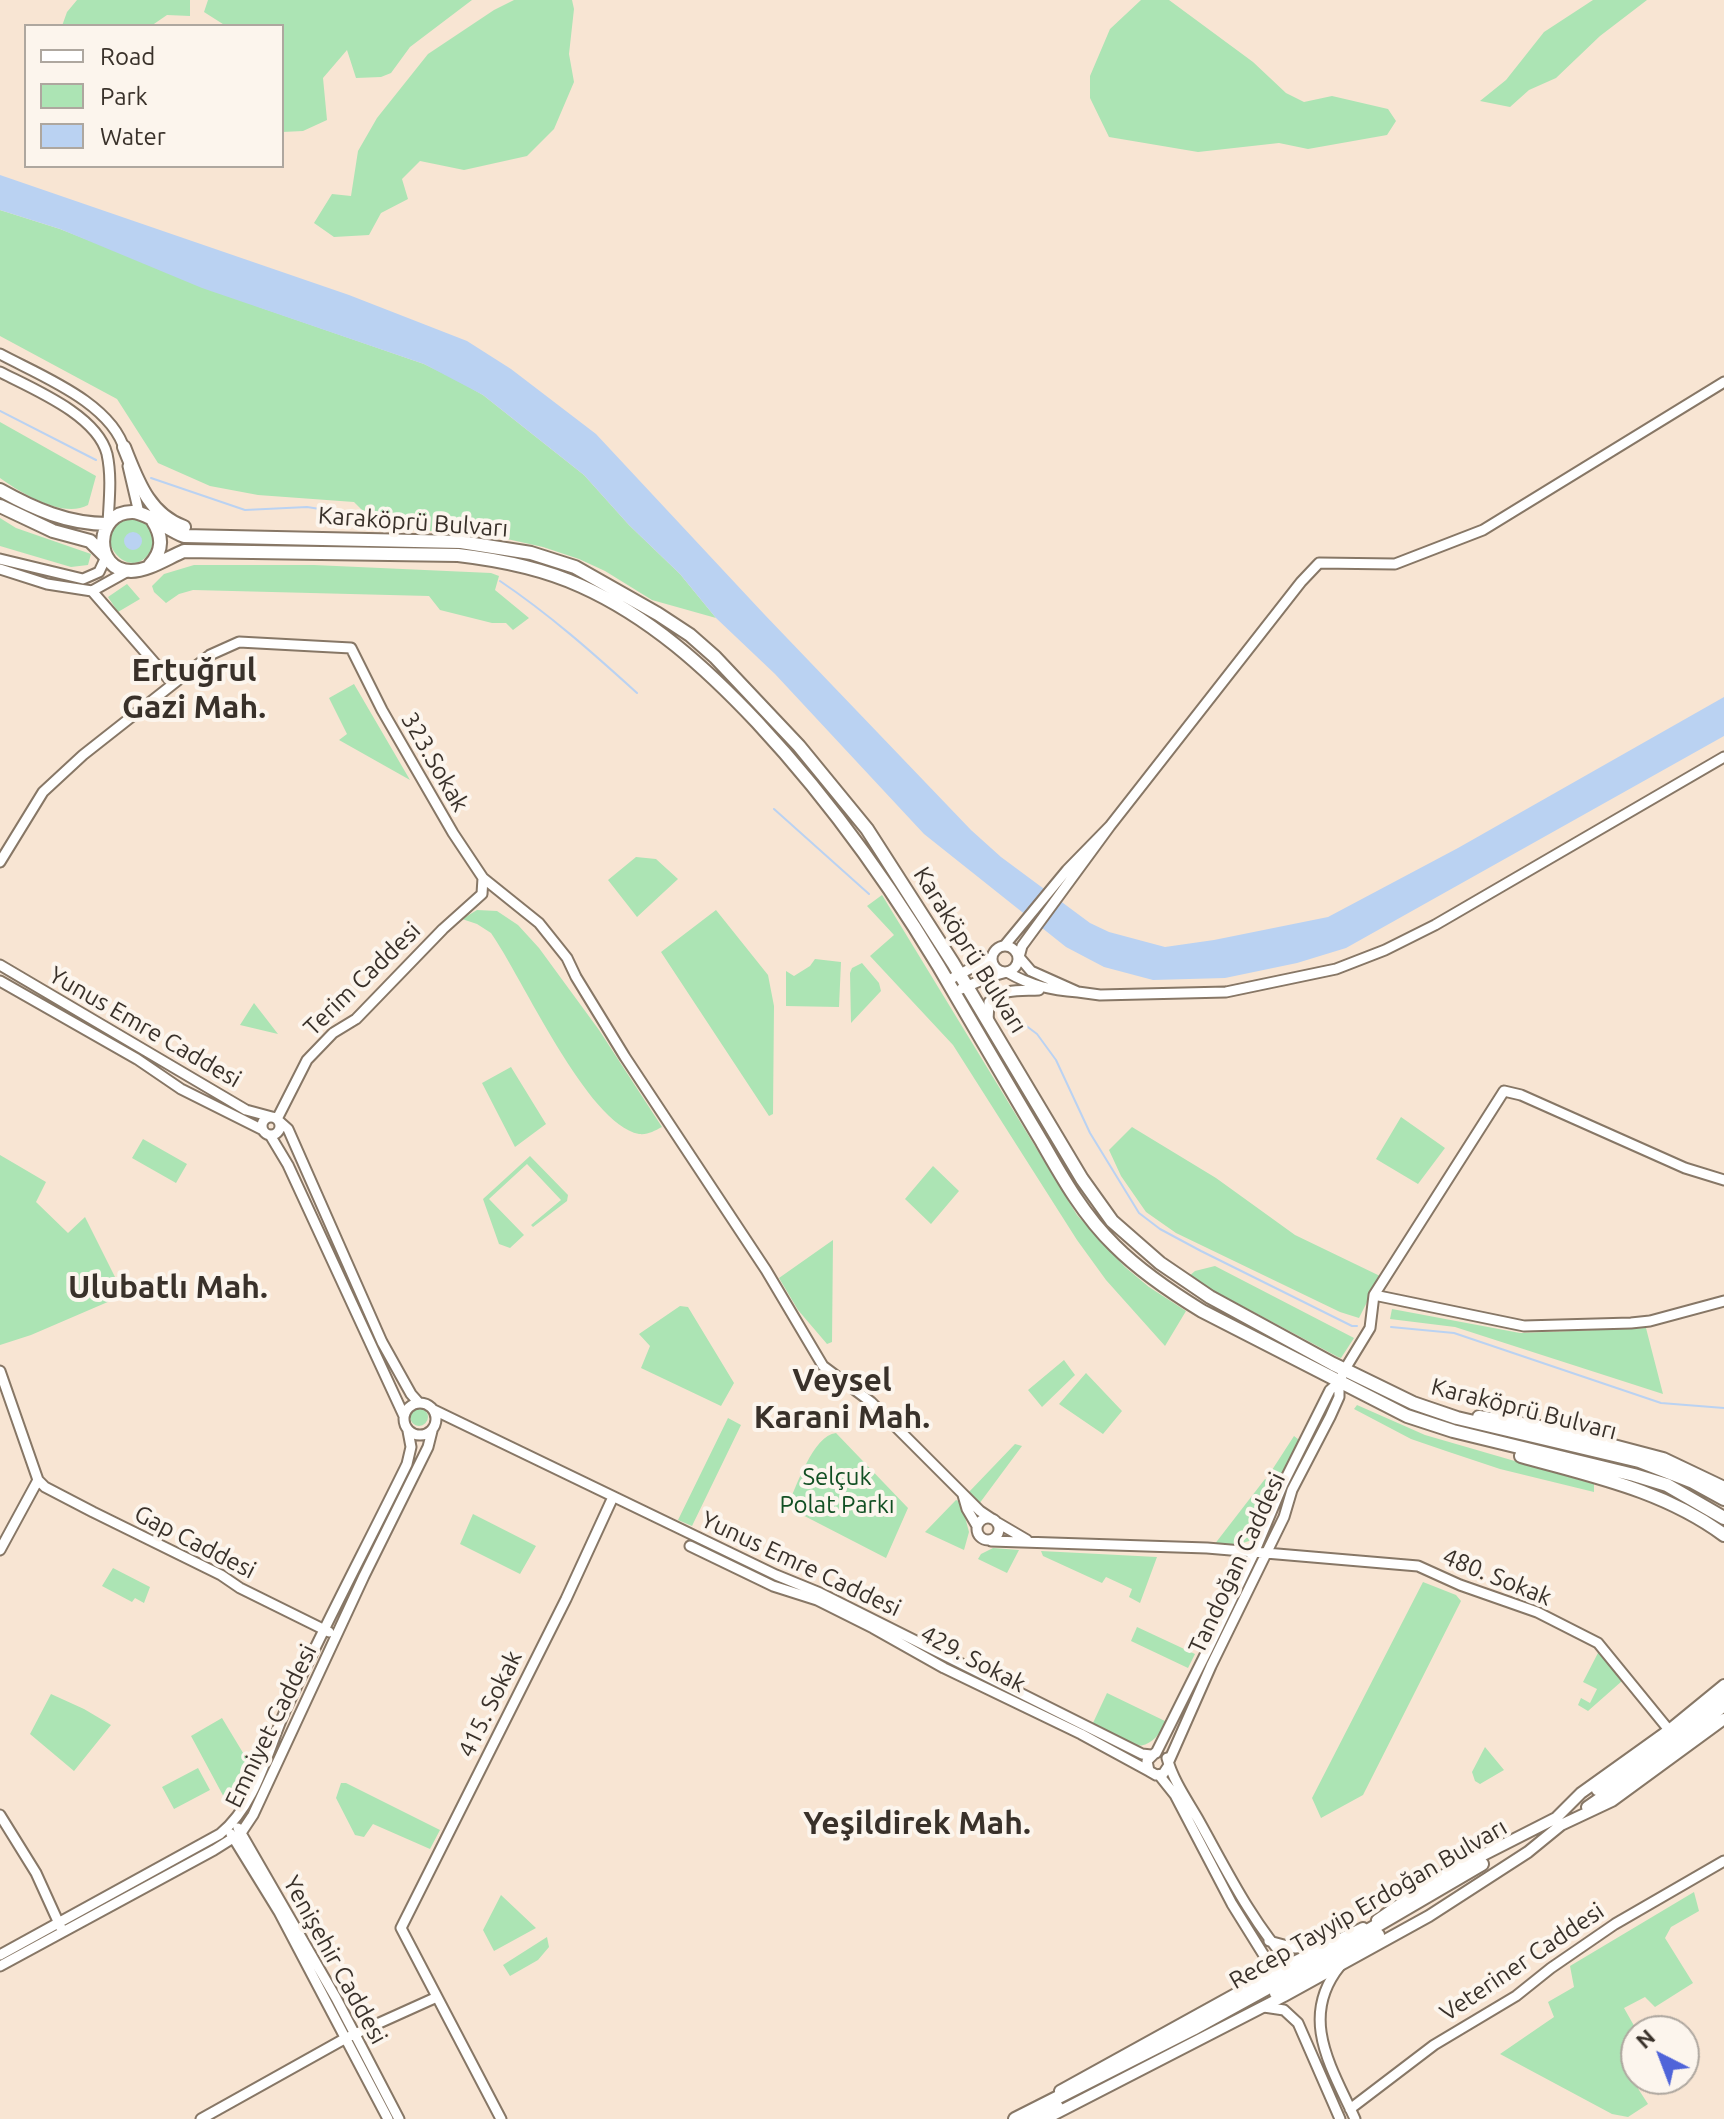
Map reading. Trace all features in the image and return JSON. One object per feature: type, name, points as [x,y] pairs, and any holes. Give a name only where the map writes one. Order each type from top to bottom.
[{"type":"highway","points":[[124,447],[141,488],[160,514],[173,523],[210,536]]},
{"type":"highway","points":[[0,490],[62,518],[108,524]]},
{"type":"highway","points":[[0,506],[53,531],[90,541],[112,564],[129,571],[149,565],[160,549],[159,530],[153,521],[139,513],[122,514],[108,524],[102,540],[106,557]]},
{"type":"highway","name":"Karaköprü Bulvarı","points":[[153,521],[184,536],[432,541],[495,546],[575,567],[622,591],[690,635],[715,657],[799,746],[867,829],[964,980],[1082,1179],[1119,1228],[1182,1279],[1413,1403],[1457,1418],[1639,1461],[1723,1495]]},
{"type":"highway","name":"Karaköprü Bulvarı","points":[[149,565],[184,551],[458,555],[522,566],[582,586],[681,647],[768,734],[823,796],[855,838],[955,993],[1087,1215],[1114,1246],[1173,1293],[1407,1416],[1667,1485],[1718,1514]]},
{"type":"highway","points":[[1485,1439],[1516,1454],[1620,1482],[1659,1496],[1724,1535]]},
{"type":"highway","name":"Recep Tayyip Erdoğan Bulvarı","points":[[1015,2119],[1193,2029],[1483,1868]]},
{"type":"highway","name":"Recep Tayyip Erdoğan Bulvarı","points":[[1034,2119],[1316,1971],[1483,1868]]},
{"type":"main road","points":[[0,354],[99,411],[109,420],[124,447],[139,513]]},
{"type":"main road","points":[[0,372],[50,398],[87,423],[97,435],[106,453],[110,485],[108,524]]},
{"type":"main road","points":[[955,993],[964,980],[992,957],[996,949],[1030,926],[1319,563],[1395,564],[1483,530],[1724,382]]},
{"type":"main road","points":[[0,559],[83,579],[99,572],[106,557]]},
{"type":"main road","points":[[0,569],[47,584],[92,591],[129,571]]},
{"type":"main road","points":[[92,591],[173,684]]},
{"type":"main road","name":"323.Sokak","points":[[0,862],[43,792],[83,755],[210,655],[239,642],[351,648],[382,710],[453,833],[483,878],[539,923],[567,958],[625,1057],[751,1246],[823,1366],[871,1402],[980,1511],[1030,1542]]},
{"type":"main road","points":[[988,1021],[989,1002],[997,994],[1008,991],[1045,990],[1100,995],[1226,992],[1336,969],[1385,950],[1435,925],[1724,757]]},
{"type":"main road","name":"Terim Caddesi","points":[[276,1119],[307,1060],[333,1033],[356,1019],[443,929],[482,894],[483,878]]},
{"type":"main road","points":[[947,981],[1007,972],[1017,965],[1030,926]]},
{"type":"main road","points":[[1005,945],[1016,950],[1031,971],[1078,992]]},
{"type":"main road","points":[[992,957],[996,969],[1045,990]]},
{"type":"main road","name":"Yunus Emre Caddesi","points":[[0,965],[246,1110],[276,1119]]},
{"type":"main road","name":"Yunus Emre Caddesi","points":[[0,981],[137,1059],[181,1089],[266,1132]]},
{"type":"main road","points":[[1724,1180],[1685,1168],[1521,1095],[1504,1091],[1374,1295],[1524,1326],[1650,1321],[1724,1301]]},
{"type":"main road","points":[[266,1132],[280,1130],[276,1119]]},
{"type":"main road","points":[[276,1119],[288,1129],[382,1342],[411,1394],[419,1403],[434,1410],[437,1421],[432,1431],[417,1436],[408,1431],[404,1416],[288,1165],[266,1132],[264,1121],[276,1119]]},
{"type":"main road","name":"Tandoğan Caddesi","points":[[1153,1754],[1259,1554],[1284,1517],[1292,1490],[1339,1397],[1339,1382],[1370,1328],[1374,1295]]},
{"type":"main road","points":[[0,1371],[38,1480],[0,1550]]},
{"type":"main road","points":[[404,1416],[410,1407],[419,1403]]},
{"type":"main road","name":"Yunus Emre Caddesi","points":[[434,1410],[776,1575],[820,1593],[1128,1747],[1153,1754]]},
{"type":"main road","name":"Emniyet Caddesi","points":[[0,1966],[231,1824],[260,1774],[285,1712],[407,1464],[411,1447],[408,1431]]},
{"type":"main road","name":"Emniyet Caddesi","points":[[0,1955],[61,1928],[237,1836],[253,1815],[428,1447],[432,1431]]},
{"type":"main road","name":"Gap Caddesi","points":[[38,1480],[45,1487],[336,1636]]},
{"type":"main road","points":[[962,1492],[980,1537],[991,1541],[999,1534],[995,1521],[985,1519],[977,1526]]},
{"type":"main road","name":"415. Sokak","points":[[437,1997],[401,1928],[566,1599],[613,1497]]},
{"type":"main road","name":"480. Sokak","points":[[991,1541],[1207,1548],[1418,1566],[1460,1585],[1537,1612],[1598,1643],[1669,1730]]},
{"type":"main road","name":"429. Sokak","points":[[690,1546],[773,1586],[817,1600],[944,1668],[1154,1773]]},
{"type":"main road","name":"Tandoğan Caddesi","points":[[1169,1763],[1259,1554]]},
{"type":"main road","points":[[1043,2119],[1071,2108],[1284,1996],[1429,1916],[1528,1852],[1581,1793],[1669,1730],[1724,1685]]},
{"type":"main road","name":"Recep Tayyip Erdoğan Bulvarı","points":[[1559,1821],[1724,1695]]},
{"type":"main road","name":"Recep Tayyip Erdoğan Bulvarı","points":[[1483,1868],[1680,1742],[1724,1706]]},
{"type":"main road","points":[[1015,2119],[1084,2076],[1369,1924],[1438,1878],[1559,1821],[1612,1801],[1724,1719]]},
{"type":"main road","points":[[1260,1981],[1265,1957],[1232,1904],[1175,1795],[1147,1761],[1153,1754],[1164,1755],[1239,1894],[1269,1941],[1290,1964]]},
{"type":"main road","points":[[1154,1773],[1166,1771],[1169,1763]]},
{"type":"main road","points":[[0,1815],[36,1873],[61,1928]]},
{"type":"main road","name":"Yenişehir Caddesi","points":[[231,1824],[399,2119]]},
{"type":"main road","name":"Veteriner Caddesi","points":[[1352,2114],[1434,2045],[1516,1996],[1615,1924],[1724,1861]]},
{"type":"main road","points":[[1269,1941],[1295,1948],[1325,1946]]},
{"type":"main road","points":[[1343,1963],[1334,1974],[1323,1999],[1320,2030],[1327,2059],[1352,2114]]},
{"type":"main road","points":[[1284,1996],[1338,2118]]},
{"type":"main road","points":[[201,2119],[350,2036],[437,1997],[501,2119]]},
{"type":"main road","points":[[1261,2007],[1284,2010],[1298,2023]]},
{"type":"main road","name":"Yenişehir Caddesi","points":[[350,2036],[388,2119]]},
{"type":"green space","points":[[77,0],[190,0],[190,16],[167,15],[154,24],[63,24],[67,12]]},
{"type":"green space","points":[[208,0],[472,0],[410,47],[391,73],[381,77],[356,78],[347,50],[323,78],[327,120],[303,131],[284,132],[284,24],[223,24],[204,12]]},
{"type":"green space","points":[[514,0],[572,0],[574,9],[569,54],[574,82],[554,129],[527,156],[464,170],[420,161],[402,179],[408,199],[381,213],[369,235],[334,237],[314,223],[332,194],[351,196],[358,151],[377,118],[428,54]]},
{"type":"green space","points":[[1141,0],[1169,0],[1253,62],[1286,93],[1304,102],[1332,96],[1388,109],[1396,121],[1387,135],[1308,149],[1279,143],[1198,152],[1109,137],[1090,98],[1090,76],[1110,29]]},
{"type":"green space","points":[[1593,0],[1647,0],[1600,36],[1556,78],[1529,90],[1510,107],[1480,101],[1506,80],[1544,32]]},
{"type":"green space","points":[[0,210],[60,229],[259,307],[424,364],[455,379],[483,395],[584,475],[629,525],[680,574],[716,618],[652,600],[605,571],[543,547],[480,533],[360,528],[367,515],[354,502],[258,495],[210,486],[158,463],[117,399],[0,336]]},
{"type":"green space","points":[[0,422],[96,476],[88,505],[67,509],[55,507],[30,497],[0,478]]},
{"type":"green space","points":[[0,518],[16,528],[91,554],[88,565],[71,567],[0,546]]},
{"type":"green space","points":[[133,518],[148,526],[154,540],[150,552],[141,561],[130,563],[121,559],[110,541],[111,531],[118,523]]},
{"type":"green space","points":[[194,565],[314,565],[491,573],[499,576],[495,590],[529,618],[513,630],[506,623],[492,623],[440,610],[429,596],[193,590],[179,594],[166,603],[154,592],[152,586],[164,574]]},
{"type":"green space","points":[[127,584],[140,599],[118,612],[108,597]]},
{"type":"green space","points":[[354,684],[410,780],[339,740],[347,734],[329,698]]},
{"type":"green space","points":[[636,857],[656,859],[678,879],[637,917],[608,880]]},
{"type":"green space","points":[[882,895],[1077,1215],[1125,1267],[1186,1311],[1165,1346],[1106,1280],[1077,1240],[953,1045],[870,956],[894,935],[867,906]]},
{"type":"green space","points":[[477,910],[497,911],[518,925],[539,948],[599,1030],[662,1127],[639,1134],[619,1124],[598,1105],[557,1046],[491,933],[462,919]]},
{"type":"green space","points":[[716,910],[768,975],[774,1006],[773,1114],[769,1116],[661,952]]},
{"type":"green space","points":[[815,959],[841,962],[839,1007],[786,1006],[786,971],[794,976]]},
{"type":"green space","points":[[862,963],[879,983],[881,991],[851,1023],[850,973],[852,968]]},
{"type":"green space","points":[[254,1003],[278,1034],[240,1025]]},
{"type":"green space","points":[[511,1067],[546,1124],[515,1147],[482,1083]]},
{"type":"green space","points":[[1401,1117],[1445,1148],[1418,1184],[1376,1159]]},
{"type":"green space","points":[[1132,1127],[1216,1178],[1295,1235],[1380,1276],[1359,1318],[1340,1312],[1176,1233],[1146,1212],[1121,1176],[1109,1150]]},
{"type":"green space","points":[[143,1139],[187,1164],[176,1183],[132,1158]]},
{"type":"green space","points":[[0,1155],[46,1182],[36,1202],[68,1233],[85,1217],[124,1295],[0,1345]]},
{"type":"green space","points":[[530,1156],[568,1195],[567,1201],[533,1227],[531,1225],[561,1200],[527,1164],[489,1199],[524,1235],[510,1248],[499,1244],[483,1199]]},
{"type":"green space","points":[[933,1166],[959,1191],[931,1224],[905,1199]]},
{"type":"green space","points":[[833,1240],[832,1342],[827,1344],[798,1310],[779,1278]]},
{"type":"green space","points":[[1215,1266],[1354,1338],[1341,1358],[1338,1357],[1188,1277],[1195,1271]]},
{"type":"green space","points":[[680,1306],[688,1307],[734,1383],[721,1406],[641,1368],[650,1346],[639,1334]]},
{"type":"green space","points":[[1392,1309],[1520,1333],[1646,1328],[1663,1394],[1455,1327],[1390,1319]]},
{"type":"green space","points":[[1064,1360],[1075,1375],[1042,1407],[1028,1390]]},
{"type":"green space","points":[[1086,1373],[1122,1411],[1103,1434],[1059,1404]]},
{"type":"green space","points":[[1357,1405],[1425,1435],[1594,1484],[1594,1492],[1500,1469],[1411,1439],[1354,1409]]},
{"type":"green space","points":[[419,1408],[428,1417],[419,1426],[410,1417]]},
{"type":"green space","points":[[728,1418],[741,1425],[692,1526],[678,1520]]},
{"type":"green space","name":"Selçuk Polat Parkı","points":[[836,1433],[908,1508],[886,1558],[787,1507],[813,1452],[828,1436]]},
{"type":"green space","points":[[1294,1436],[1303,1443],[1285,1479],[1272,1470]]},
{"type":"green space","points":[[1015,1444],[1022,1446],[979,1504],[968,1493]]},
{"type":"green space","points":[[1265,1479],[1278,1489],[1252,1540],[1231,1547],[1214,1545]]},
{"type":"green space","points":[[956,1500],[961,1502],[969,1532],[964,1550],[925,1532]]},
{"type":"green space","points":[[473,1514],[536,1546],[520,1574],[460,1544]]},
{"type":"green space","points":[[993,1548],[1019,1550],[1007,1573],[978,1559]]},
{"type":"green space","points":[[1041,1551],[1157,1557],[1140,1603],[1129,1597],[1132,1589],[1106,1577],[1102,1583],[1043,1556]]},
{"type":"green space","points":[[113,1568],[150,1587],[144,1603],[135,1598],[132,1602],[102,1586]]},
{"type":"green space","points":[[1423,1582],[1456,1595],[1461,1601],[1363,1795],[1321,1818],[1312,1798]]},
{"type":"green space","points":[[1137,1627],[1195,1654],[1188,1668],[1131,1641]]},
{"type":"green space","points":[[1599,1651],[1622,1681],[1588,1711],[1578,1705],[1581,1698],[1590,1703],[1597,1689],[1583,1682]]},
{"type":"green space","points":[[1107,1693],[1167,1722],[1150,1742],[1133,1745],[1124,1742],[1092,1725]]},
{"type":"green space","points":[[51,1694],[111,1725],[74,1771],[30,1734]]},
{"type":"green space","points":[[222,1718],[254,1771],[237,1801],[226,1801],[191,1736]]},
{"type":"green space","points":[[1485,1747],[1504,1770],[1480,1784],[1475,1781],[1472,1772]]},
{"type":"green space","points":[[198,1768],[210,1790],[174,1809],[162,1787]]},
{"type":"green space","points":[[341,1783],[440,1830],[430,1849],[373,1824],[364,1837],[355,1835],[336,1798]]},
{"type":"green space","points":[[1694,1892],[1699,1911],[1671,1927],[1665,1938],[1693,1983],[1655,2007],[1645,1997],[1624,2008],[1628,2015],[1620,2015],[1620,2095],[1642,2095],[1648,2104],[1628,2117],[1612,2114],[1500,2054],[1554,2017],[1548,2002],[1574,1987],[1570,1966]]},
{"type":"green space","points":[[501,1895],[536,1928],[494,1951],[483,1930]]},
{"type":"green space","points":[[547,1937],[549,1947],[538,1960],[510,1976],[503,1965]]},
{"type":"water","points":[[0,175],[349,295],[467,341],[511,369],[596,434],[971,830],[1001,857],[1090,923],[1109,932],[1165,947],[1328,917],[1458,848],[1724,697],[1724,736],[1346,948],[1297,963],[1225,978],[1153,980],[1104,967],[1066,947],[924,834],[775,674],[716,618],[680,574],[629,525],[584,475],[483,395],[424,364],[202,288],[60,229],[0,210]]},
{"type":"water","points":[[129,532],[137,532],[142,541],[140,548],[129,550],[124,545],[124,537]]},
{"type":"waterway","points":[[0,411],[96,460]]},
{"type":"waterway","points":[[151,478],[245,510],[307,507],[339,512],[362,520]]},
{"type":"waterway","points":[[500,581],[553,620],[637,693]]},
{"type":"waterway","points":[[774,809],[869,894]]},
{"type":"waterway","points":[[1008,1012],[1037,1034],[1056,1060],[1090,1133],[1139,1213],[1160,1229],[1201,1251],[1357,1326]]},
{"type":"waterway","points":[[1391,1327],[1454,1333],[1661,1403],[1724,1408]]},
{"type":"district","name":"Ertuğrul Gazi Mah.","points":[[194,688]]},
{"type":"district","name":"Ulubatlı Mah.","points":[[168,1287]]},
{"type":"district","name":"Veysel Karani Mah.","points":[[842,1398]]},
{"type":"district","name":"Yeşildirek Mah.","points":[[917,1823]]}]
